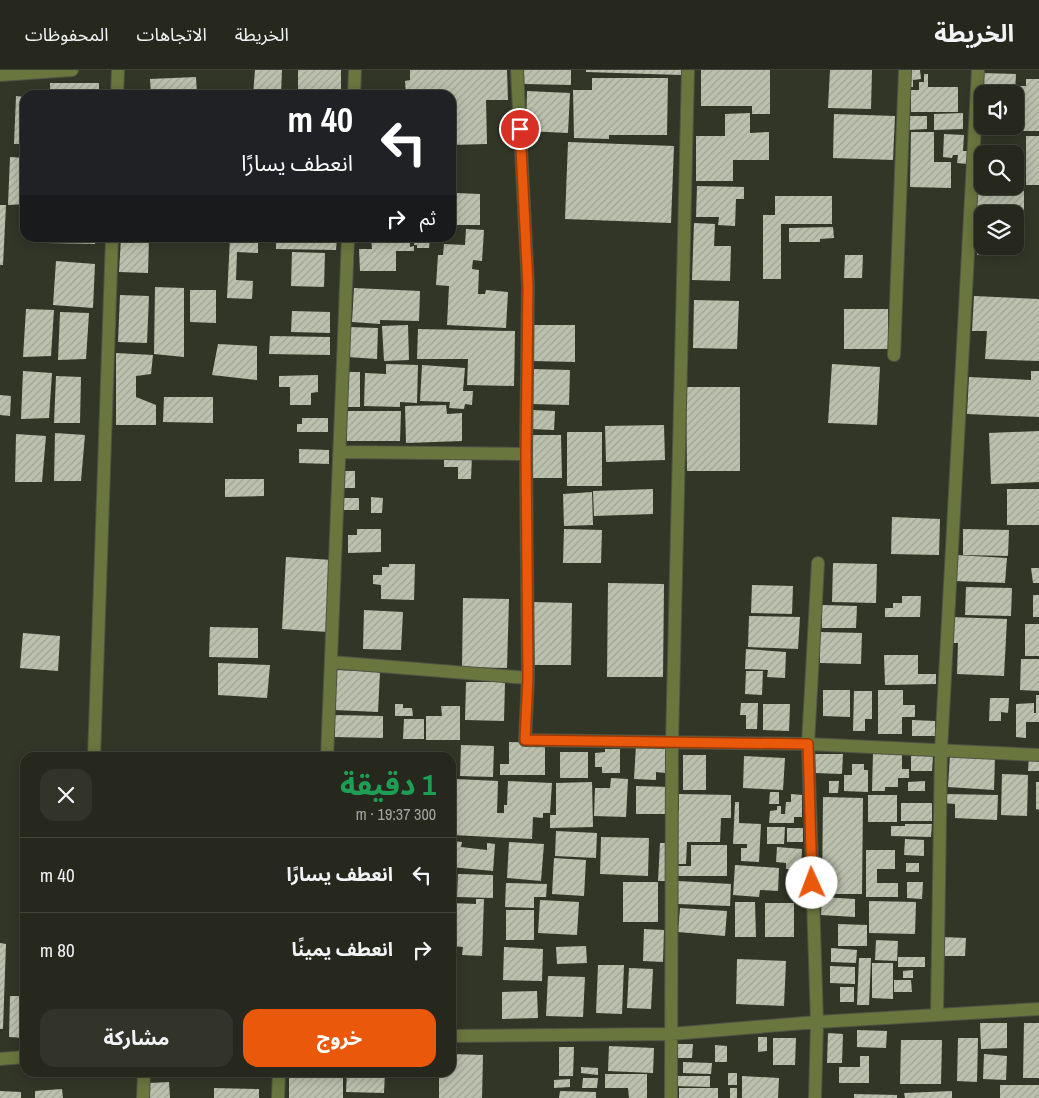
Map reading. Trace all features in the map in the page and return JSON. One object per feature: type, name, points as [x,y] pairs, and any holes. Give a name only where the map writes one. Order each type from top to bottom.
[{"type":"street","points":[[0,75],[72,70]]},
{"type":"street","points":[[117,90],[118,70]]},
{"type":"street","points":[[354,90],[355,70]]},
{"type":"street","points":[[517,70],[528,286],[526,454],[528,678],[525,740],[808,744],[1039,754]]},
{"type":"street","points":[[671,1098],[672,742],[688,70]]},
{"type":"street","points":[[894,355],[905,70]]},
{"type":"street","points":[[938,1014],[941,750],[978,70]]},
{"type":"street","points":[[94,752],[112,242]]},
{"type":"street","points":[[327,752],[348,242]]},
{"type":"street","points":[[340,452],[526,454]]},
{"type":"street","points":[[815,1098],[817,1022],[808,744],[818,563]]},
{"type":"street","points":[[331,662],[528,678]]},
{"type":"street","points":[[456,1036],[671,1034],[817,1022],[1039,1009]]},
{"type":"street","points":[[0,1059],[20,1058]]},
{"type":"street","points":[[143,1098],[144,1077]]},
{"type":"street","points":[[278,1098],[279,1077]]},
{"type":"building","points":[[255,70],[282,70],[281,90],[253,90]]},
{"type":"building","points":[[298,70],[341,70],[341,90],[298,90]]},
{"type":"building","points":[[410,70],[507,70],[508,100],[486,100],[487,144],[456,145],[456,90],[406,90],[405,81],[410,80]]},
{"type":"building","points":[[524,70],[571,70],[571,85],[524,84]]},
{"type":"building","points":[[586,70],[681,70],[681,75],[586,72]]},
{"type":"building","points":[[701,70],[770,70],[770,114],[752,114],[752,106],[701,106]]},
{"type":"building","points":[[830,70],[872,70],[871,109],[828,108]]},
{"type":"building","points":[[909,70],[920,70],[921,79],[913,80],[913,87],[910,87]]},
{"type":"building","points":[[982,73],[1016,74],[1015,85],[982,85]]},
{"type":"building","points":[[924,74],[928,74],[928,87],[958,87],[958,112],[911,112],[911,90],[919,90],[919,82],[924,82]]},
{"type":"building","points":[[196,77],[197,90],[151,90],[150,79]]},
{"type":"building","points":[[592,78],[668,78],[667,135],[609,135],[609,139],[574,138],[573,90],[592,90]]},
{"type":"building","points":[[1026,79],[1039,79],[1039,131],[1024,131],[1024,86],[1026,86]]},
{"type":"building","points":[[50,83],[99,83],[99,90],[50,90]]},
{"type":"building","points":[[527,91],[570,93],[568,133],[526,131]]},
{"type":"building","points":[[16,96],[20,96],[20,144],[14,144]]},
{"type":"building","points":[[750,113],[750,133],[769,132],[769,160],[733,160],[733,181],[696,181],[696,136],[725,136],[725,114]]},
{"type":"building","points":[[963,113],[963,129],[934,130],[934,114]]},
{"type":"building","points":[[834,114],[895,116],[893,160],[833,158]]},
{"type":"building","points":[[907,116],[927,116],[927,129],[907,130]]},
{"type":"building","points":[[911,132],[934,132],[934,162],[951,162],[951,188],[910,187]]},
{"type":"building","points":[[944,134],[964,135],[963,151],[968,151],[967,164],[957,163],[958,155],[953,155],[952,158],[943,157]]},
{"type":"building","points":[[1026,136],[1039,136],[1039,185],[1026,185]]},
{"type":"building","points":[[568,142],[674,146],[671,223],[565,219]]},
{"type":"building","points":[[10,157],[20,158],[20,204],[8,205]]},
{"type":"building","points":[[697,186],[744,187],[744,199],[736,199],[735,226],[718,225],[719,217],[696,217]]},
{"type":"building","points":[[456,193],[480,194],[480,225],[456,225]]},
{"type":"building","points":[[977,195],[1024,195],[1024,205],[977,205]]},
{"type":"building","points":[[775,196],[832,196],[832,224],[781,224],[781,279],[763,279],[763,215],[775,215]]},
{"type":"building","points":[[0,205],[6,205],[3,265],[0,265]]},
{"type":"building","points":[[694,223],[715,224],[714,246],[731,246],[730,281],[692,280]]},
{"type":"building","points":[[833,227],[834,238],[820,239],[820,242],[789,242],[789,228]]},
{"type":"building","points":[[466,229],[484,230],[482,261],[473,260],[472,269],[479,270],[478,294],[485,294],[486,290],[508,292],[506,328],[447,325],[449,286],[436,285],[438,255],[443,255],[444,244],[465,245]]},
{"type":"building","points":[[45,242],[95,242],[95,244]]},
{"type":"building","points":[[121,242],[149,242],[148,273],[119,272]]},
{"type":"building","points":[[230,242],[258,242],[258,253],[237,252],[236,280],[253,281],[252,299],[227,298]]},
{"type":"building","points":[[276,242],[337,242],[336,250],[276,249]]},
{"type":"building","points":[[371,242],[410,242],[410,247],[414,246],[414,251],[396,251],[396,271],[360,271],[359,249],[372,249]]},
{"type":"building","points":[[414,242],[430,242],[429,248],[417,248],[417,245],[414,245]]},
{"type":"building","points":[[292,252],[325,253],[324,287],[291,286]]},
{"type":"building","points":[[845,255],[863,255],[862,278],[844,278]]},
{"type":"building","points":[[977,255],[1010,255],[1010,256]]},
{"type":"building","points":[[56,261],[95,264],[93,308],[53,305]]},
{"type":"building","points":[[155,287],[184,288],[184,357],[154,354]]},
{"type":"building","points":[[354,288],[420,291],[419,321],[380,320],[380,324],[352,322]]},
{"type":"building","points":[[190,290],[216,290],[216,323],[190,322]]},
{"type":"building","points":[[120,295],[149,296],[147,343],[118,342]]},
{"type":"building","points":[[974,296],[1039,299],[1039,361],[985,359],[987,331],[972,331]]},
{"type":"building","points":[[694,300],[739,301],[737,349],[693,348]]},
{"type":"building","points":[[26,309],[54,310],[51,356],[23,357]]},
{"type":"building","points":[[844,309],[888,309],[888,349],[844,349]]},
{"type":"building","points":[[292,311],[330,312],[330,333],[291,332]]},
{"type":"building","points":[[60,312],[89,313],[86,359],[58,360]]},
{"type":"building","points":[[408,325],[409,360],[384,361],[382,326]]},
{"type":"building","points":[[532,325],[575,325],[575,362],[532,361]]},
{"type":"building","points":[[349,327],[378,328],[377,359],[348,357]]},
{"type":"building","points":[[418,329],[515,331],[514,386],[467,385],[468,359],[417,359]]},
{"type":"building","points":[[270,336],[330,337],[330,355],[269,354]]},
{"type":"building","points":[[218,344],[257,346],[257,380],[212,375]]},
{"type":"building","points":[[116,353],[153,355],[151,374],[136,376],[136,397],[156,405],[156,425],[116,425]]},
{"type":"building","points":[[386,364],[418,365],[417,403],[400,402],[400,407],[364,406],[365,373],[386,374]]},
{"type":"building","points":[[832,364],[880,367],[877,425],[828,423]]},
{"type":"building","points":[[422,365],[465,368],[463,391],[473,391],[472,405],[465,404],[464,409],[449,408],[450,402],[420,401]]},
{"type":"building","points":[[532,369],[570,370],[569,405],[531,404]]},
{"type":"building","points":[[23,371],[52,373],[49,418],[21,419]]},
{"type":"building","points":[[1031,371],[1039,371],[1039,417],[967,414],[969,377],[1031,380]]},
{"type":"building","points":[[346,372],[360,372],[360,407],[346,407]]},
{"type":"building","points":[[318,375],[318,392],[311,393],[311,405],[290,405],[290,387],[279,387],[279,376]]},
{"type":"building","points":[[56,376],[81,377],[80,423],[54,423]]},
{"type":"building","points":[[686,387],[740,387],[740,471],[687,471]]},
{"type":"building","points":[[0,395],[11,396],[10,416],[0,415]]},
{"type":"building","points":[[164,397],[213,397],[213,423],[163,422]]},
{"type":"building","points":[[446,405],[447,414],[462,413],[462,441],[406,443],[405,406]]},
{"type":"building","points":[[532,410],[555,411],[554,430],[531,429]]},
{"type":"building","points":[[347,411],[401,411],[400,441],[347,441]]},
{"type":"building","points":[[302,418],[328,418],[328,432],[297,432],[297,424],[302,424]]},
{"type":"building","points":[[664,425],[665,460],[606,462],[605,426]]},
{"type":"building","points":[[1039,431],[1039,482],[991,484],[989,433]]},
{"type":"building","points":[[567,432],[602,432],[602,486],[567,486]]},
{"type":"building","points":[[55,433],[85,435],[81,481],[54,481]]},
{"type":"building","points":[[16,434],[46,436],[42,482],[15,482]]},
{"type":"building","points":[[529,435],[561,435],[562,478],[530,478]]},
{"type":"building","points":[[299,449],[329,450],[329,464],[299,463]]},
{"type":"building","points":[[444,455],[472,456],[471,479],[458,479],[458,467],[444,467]]},
{"type":"building","points":[[343,471],[355,471],[355,488],[343,488]]},
{"type":"building","points":[[225,479],[264,479],[264,496],[225,497]]},
{"type":"building","points":[[653,489],[653,514],[594,516],[593,491]]},
{"type":"building","points":[[1007,489],[1039,489],[1039,525],[1007,525]]},
{"type":"building","points":[[592,492],[593,525],[564,526],[563,494]]},
{"type":"building","points":[[371,497],[383,498],[382,513],[371,513]]},
{"type":"building","points":[[343,498],[359,498],[359,510],[343,510]]},
{"type":"building","points":[[892,517],[940,519],[939,555],[891,554]]},
{"type":"building","points":[[357,529],[381,529],[381,552],[348,553],[348,535],[357,535]]},
{"type":"building","points":[[564,529],[602,530],[601,563],[563,563]]},
{"type":"building","points":[[963,529],[1009,530],[1008,556],[963,555]]},
{"type":"building","points":[[956,555],[1007,558],[1005,583],[954,581]]},
{"type":"building","points":[[286,557],[332,560],[328,632],[282,629]]},
{"type":"building","points":[[833,563],[877,564],[876,603],[832,602]]},
{"type":"building","points":[[389,564],[415,564],[414,600],[381,599],[381,585],[373,584],[373,575],[382,575],[382,567],[389,567]]},
{"type":"building","points":[[1031,568],[1039,568],[1039,583],[1033,583]]},
{"type":"building","points":[[608,583],[664,584],[663,677],[607,677]]},
{"type":"building","points":[[752,585],[793,586],[792,614],[751,613]]},
{"type":"building","points":[[966,587],[1012,588],[1011,616],[965,615]]},
{"type":"building","points":[[1033,595],[1039,595],[1039,617],[1033,617]]},
{"type":"building","points":[[902,596],[921,596],[920,617],[885,617],[885,608],[893,608],[893,603],[902,603]]},
{"type":"building","points":[[463,598],[509,599],[507,668],[462,667]]},
{"type":"building","points":[[532,602],[572,603],[571,665],[530,665]]},
{"type":"building","points":[[822,605],[857,606],[856,628],[822,628]]},
{"type":"building","points":[[364,610],[403,612],[401,650],[363,649]]},
{"type":"building","points":[[749,616],[800,617],[798,649],[748,647]]},
{"type":"building","points":[[951,617],[1007,619],[1004,676],[957,674],[958,643],[950,643]]},
{"type":"building","points":[[1025,624],[1039,624],[1039,656],[1025,656]]},
{"type":"building","points":[[210,627],[258,628],[258,658],[209,657]]},
{"type":"building","points":[[820,632],[862,633],[861,664],[820,663]]},
{"type":"building","points":[[23,633],[60,636],[58,671],[20,668]]},
{"type":"building","points":[[746,649],[786,652],[785,678],[767,677],[768,670],[745,669]]},
{"type":"building","points":[[884,655],[918,655],[918,674],[936,674],[936,684],[885,685]]},
{"type":"building","points":[[1021,659],[1039,659],[1039,691],[1020,690]]},
{"type":"building","points":[[218,663],[270,665],[267,698],[218,695]]},
{"type":"building","points":[[336,670],[380,672],[378,712],[335,710]]},
{"type":"building","points":[[746,671],[763,671],[762,695],[745,694]]},
{"type":"building","points":[[466,682],[505,682],[504,721],[465,720]]},
{"type":"building","points":[[823,690],[850,690],[850,717],[823,716]]},
{"type":"building","points":[[878,690],[903,690],[903,705],[915,705],[915,717],[902,717],[902,734],[878,734]]},
{"type":"building","points":[[854,691],[872,691],[872,719],[865,719],[865,731],[853,731]]},
{"type":"building","points":[[1036,695],[1039,695],[1039,722],[1026,722],[1026,738],[1016,737],[1016,704],[1034,703],[1034,713],[1036,713]]},
{"type":"building","points":[[990,698],[1009,698],[1008,713],[1001,712],[1001,721],[989,721]]},
{"type":"building","points":[[741,703],[758,703],[757,729],[746,729],[746,715],[740,715]]},
{"type":"building","points":[[395,704],[403,704],[403,708],[412,708],[413,716],[395,716]]},
{"type":"building","points":[[763,704],[790,704],[789,731],[763,730]]},
{"type":"building","points":[[441,706],[460,706],[460,740],[426,740],[426,716],[442,716]]},
{"type":"building","points":[[335,715],[383,716],[383,738],[335,737]]},
{"type":"building","points":[[404,719],[424,719],[424,739],[403,739]]},
{"type":"building","points":[[912,720],[935,721],[935,736],[912,736]]},
{"type":"building","points":[[509,742],[545,743],[545,775],[500,775],[500,764],[509,764]]},
{"type":"building","points":[[461,745],[494,746],[493,777],[460,776]]},
{"type":"building","points":[[636,745],[666,746],[665,773],[656,772],[656,780],[634,779]]},
{"type":"building","points":[[605,749],[620,749],[620,773],[602,773],[602,767],[595,767],[595,753],[605,752]]},
{"type":"building","points":[[560,752],[588,752],[588,778],[560,778]]},
{"type":"building","points":[[873,753],[902,753],[902,769],[909,769],[909,778],[898,778],[898,787],[885,787],[885,791],[872,791]]},
{"type":"building","points":[[815,754],[843,754],[842,774],[814,773]]},
{"type":"building","points":[[683,755],[706,755],[706,790],[683,790]]},
{"type":"building","points":[[950,755],[995,757],[994,790],[948,787]]},
{"type":"building","points":[[744,756],[785,758],[783,790],[743,788]]},
{"type":"building","points":[[911,756],[933,756],[932,771],[911,771]]},
{"type":"building","points":[[1029,756],[1039,756],[1039,771],[1028,771]]},
{"type":"building","points":[[852,764],[864,764],[864,770],[868,770],[868,792],[844,791],[844,775],[852,775]]},
{"type":"building","points":[[1002,774],[1028,775],[1027,816],[1001,815]]},
{"type":"building","points":[[611,778],[628,779],[626,817],[594,816],[595,788],[610,788]]},
{"type":"building","points":[[456,779],[498,781],[497,813],[504,813],[504,805],[507,805],[508,781],[552,783],[550,813],[543,813],[543,818],[533,817],[532,839],[456,835]]},
{"type":"building","points":[[829,781],[839,781],[838,793],[829,793]]},
{"type":"building","points":[[925,781],[925,791],[908,791],[908,782]]},
{"type":"building","points":[[592,782],[593,827],[550,828],[550,815],[556,815],[556,783]]},
{"type":"building","points":[[1036,782],[1039,782],[1039,810],[1036,809]]},
{"type":"building","points":[[636,786],[670,787],[669,814],[636,814]]},
{"type":"building","points":[[770,792],[779,792],[779,804],[769,804]]},
{"type":"building","points":[[679,794],[731,795],[731,818],[721,818],[720,842],[687,842],[686,864],[673,864],[676,811],[679,811]]},
{"type":"building","points":[[791,794],[802,795],[802,817],[794,817],[794,823],[769,823],[770,811],[777,810],[777,806],[781,806],[781,814],[785,814],[786,802],[791,802]]},
{"type":"building","points":[[944,794],[998,795],[997,820],[955,818],[955,804],[944,803]]},
{"type":"building","points":[[868,795],[897,795],[897,822],[868,822]]},
{"type":"building","points":[[823,797],[863,798],[862,894],[822,894]]},
{"type":"building","points":[[735,802],[739,802],[739,823],[761,824],[759,862],[741,861],[741,848],[747,848],[747,844],[733,844]]},
{"type":"building","points":[[901,803],[932,803],[932,821],[901,821]]},
{"type":"building","points":[[905,824],[932,824],[931,837],[891,836],[891,826],[905,826]]},
{"type":"building","points":[[767,827],[785,827],[784,844],[767,844]]},
{"type":"building","points":[[787,828],[803,828],[803,842],[787,842]]},
{"type":"building","points":[[556,831],[597,833],[596,858],[555,856]]},
{"type":"building","points":[[601,837],[649,838],[648,876],[600,874]]},
{"type":"building","points":[[905,839],[924,840],[924,856],[904,855]]},
{"type":"building","points":[[456,841],[462,842],[461,847],[487,850],[487,843],[495,844],[493,871],[456,867]]},
{"type":"building","points":[[509,842],[544,844],[541,881],[507,878]]},
{"type":"building","points":[[660,843],[670,843],[667,881],[658,881]]},
{"type":"building","points":[[691,845],[727,845],[727,876],[676,876],[676,866],[691,866]]},
{"type":"building","points":[[777,847],[802,849],[801,870],[786,869],[786,863],[776,862]]},
{"type":"building","points":[[866,850],[895,850],[895,869],[877,869],[877,883],[898,883],[898,897],[866,897]]},
{"type":"building","points":[[554,858],[586,860],[584,896],[552,894]]},
{"type":"building","points":[[906,863],[919,863],[919,872],[906,872]]},
{"type":"building","points":[[735,865],[779,868],[778,891],[760,890],[759,897],[733,895]]},
{"type":"building","points":[[458,874],[493,875],[493,898],[457,897]]},
{"type":"building","points":[[678,881],[731,884],[730,906],[677,904]]},
{"type":"building","points":[[623,882],[658,882],[658,922],[623,922]]},
{"type":"building","points":[[907,882],[923,882],[922,899],[907,898]]},
{"type":"building","points":[[506,883],[547,884],[546,897],[534,897],[534,908],[505,907]]},
{"type":"building","points":[[822,897],[855,899],[855,917],[821,915]]},
{"type":"building","points":[[476,899],[484,899],[482,956],[462,955],[463,947],[456,946],[456,903],[476,904]]},
{"type":"building","points":[[540,900],[579,902],[577,935],[538,933]]},
{"type":"building","points":[[869,901],[916,902],[915,934],[869,933]]},
{"type":"building","points":[[735,902],[755,902],[756,937],[735,937]]},
{"type":"building","points":[[765,903],[794,903],[794,937],[765,937]]},
{"type":"building","points":[[680,908],[727,911],[725,936],[678,932]]},
{"type":"building","points":[[506,910],[534,910],[534,940],[506,940]]},
{"type":"building","points":[[838,924],[867,925],[867,946],[838,946]]},
{"type":"building","points":[[644,929],[664,930],[663,962],[643,961]]},
{"type":"building","points":[[943,937],[966,938],[965,956],[943,956]]},
{"type":"building","points":[[876,940],[898,941],[897,961],[875,960]]},
{"type":"building","points":[[0,943],[6,944],[3,1029],[0,1029]]},
{"type":"building","points":[[586,946],[587,963],[557,964],[556,947]]},
{"type":"building","points":[[504,947],[543,949],[542,981],[503,980]]},
{"type":"building","points":[[831,948],[857,950],[856,963],[831,962]]},
{"type":"building","points":[[898,957],[925,957],[925,967],[898,967]]},
{"type":"building","points":[[859,958],[871,958],[869,1005],[857,1005]]},
{"type":"building","points":[[737,959],[786,961],[784,1006],[736,1004]]},
{"type":"building","points":[[872,963],[893,963],[893,999],[872,998]]},
{"type":"building","points":[[598,965],[624,965],[622,1014],[596,1013]]},
{"type":"building","points":[[830,966],[855,967],[855,984],[830,983]]},
{"type":"building","points":[[629,968],[653,969],[651,1009],[627,1008]]},
{"type":"building","points":[[913,970],[913,978],[903,978],[903,971]]},
{"type":"building","points":[[548,976],[585,977],[583,1017],[546,1016]]},
{"type":"building","points":[[894,980],[911,980],[912,992],[894,992]]},
{"type":"building","points":[[840,987],[854,987],[854,1002],[840,1002]]},
{"type":"building","points":[[537,991],[538,1018],[502,1019],[502,992]]},
{"type":"building","points":[[10,996],[20,996],[20,1038],[9,1037]]},
{"type":"building","points":[[980,1023],[1007,1023],[1007,1048],[981,1049]]},
{"type":"building","points":[[1024,1023],[1039,1023],[1039,1078],[1023,1078]]},
{"type":"building","points":[[857,1030],[887,1031],[886,1048],[857,1047]]},
{"type":"building","points":[[828,1033],[843,1034],[842,1063],[827,1063]]},
{"type":"building","points":[[758,1037],[767,1037],[767,1051],[758,1052]]},
{"type":"building","points":[[773,1038],[796,1038],[795,1065],[773,1065]]},
{"type":"building","points":[[958,1038],[978,1038],[977,1082],[957,1081]]},
{"type":"building","points":[[901,1040],[942,1040],[941,1084],[900,1084]]},
{"type":"building","points":[[677,1044],[693,1044],[692,1058],[676,1058]]},
{"type":"building","points":[[715,1045],[727,1046],[727,1062],[715,1062]]},
{"type":"building","points":[[609,1046],[654,1048],[653,1073],[608,1071]]},
{"type":"building","points":[[559,1047],[574,1047],[573,1076],[559,1076]]},
{"type":"building","points":[[456,1054],[483,1055],[482,1098],[439,1098],[439,1077],[456,1077]]},
{"type":"building","points":[[984,1054],[1007,1056],[1006,1080],[983,1079]]},
{"type":"building","points":[[860,1056],[869,1056],[869,1083],[839,1083],[839,1067],[860,1067]]},
{"type":"building","points":[[683,1062],[712,1063],[711,1074],[683,1073]]},
{"type":"building","points":[[581,1067],[598,1068],[598,1075],[581,1073]]},
{"type":"building","points":[[728,1073],[737,1073],[737,1085],[728,1085]]},
{"type":"building","points":[[605,1074],[647,1074],[647,1098],[629,1098],[628,1088],[605,1088]]},
{"type":"building","points":[[675,1076],[710,1076],[710,1087],[675,1086]]},
{"type":"building","points":[[742,1076],[779,1078],[778,1098],[742,1098]]},
{"type":"building","points":[[289,1077],[343,1077],[343,1098],[289,1098]]},
{"type":"building","points":[[347,1077],[385,1077],[384,1093],[346,1092]]},
{"type":"building","points":[[583,1078],[598,1078],[597,1088],[582,1088]]},
{"type":"building","points":[[570,1079],[570,1087],[554,1088],[554,1080]]},
{"type":"building","points":[[169,1082],[170,1098],[150,1098],[149,1083]]},
{"type":"building","points":[[1000,1085],[1039,1085],[1039,1098],[1000,1098]]},
{"type":"building","points":[[214,1088],[259,1089],[259,1098],[214,1098]]},
{"type":"building","points":[[679,1088],[718,1088],[718,1098],[679,1098]]},
{"type":"building","points":[[730,1088],[737,1088],[737,1098],[730,1098]]},
{"type":"building","points":[[62,1089],[63,1098],[35,1098],[35,1091]]},
{"type":"building","points":[[0,1091],[21,1092],[21,1098],[0,1098]]},
{"type":"building","points":[[560,1091],[596,1092],[596,1098],[559,1098]]},
{"type":"building","points":[[952,1091],[952,1098],[905,1098],[904,1093]]},
{"type":"building","points":[[854,1094],[897,1095],[897,1098],[854,1098]]},
{"type":"route","points":[[520,129],[528,286],[526,454],[528,678],[525,740],[808,744],[812,883]]}]
